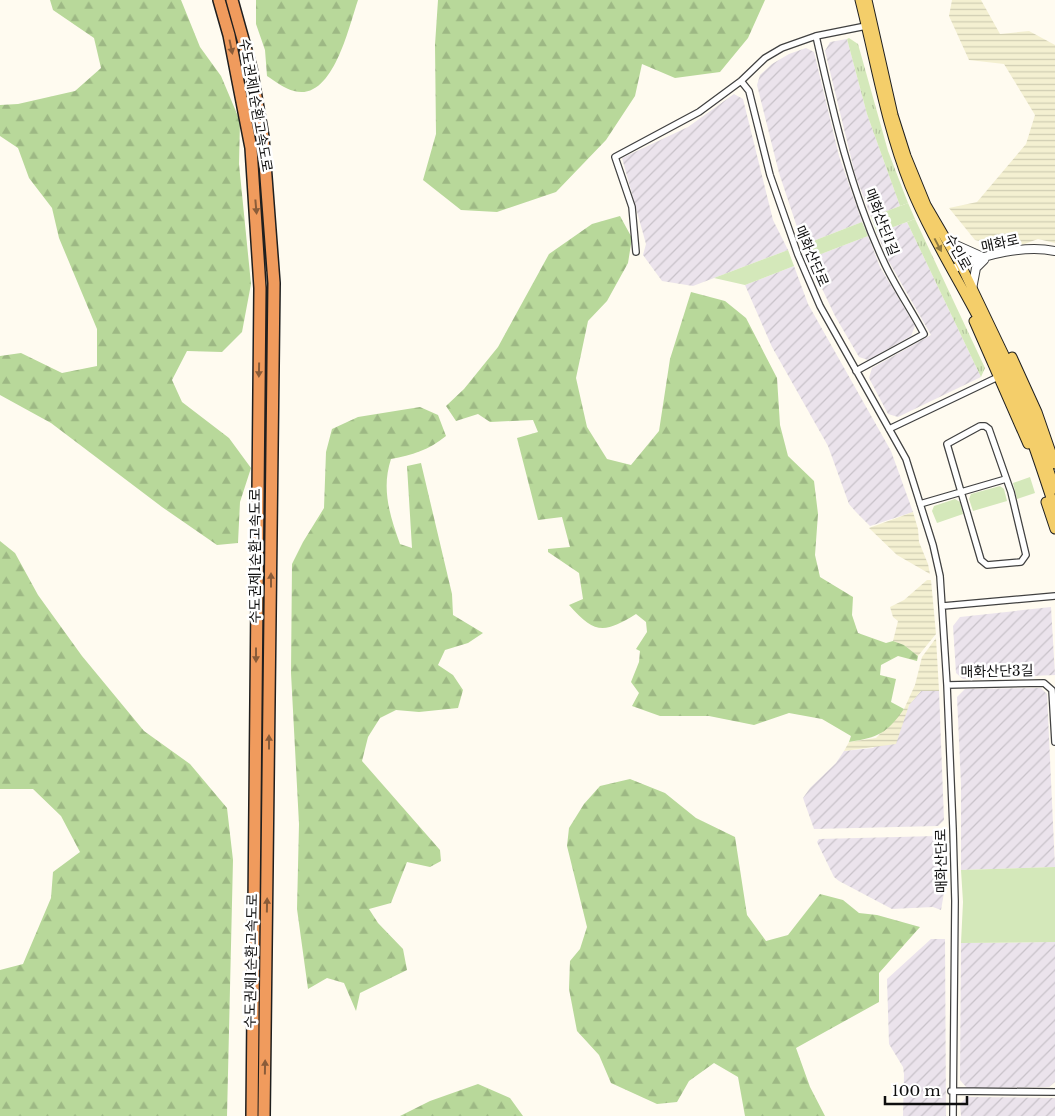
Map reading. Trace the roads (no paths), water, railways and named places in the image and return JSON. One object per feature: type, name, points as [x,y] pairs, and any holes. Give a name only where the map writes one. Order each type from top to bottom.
[{"type":"highway","name":"수도권제1순환고속도로","points":[[219,0],[229,35],[251,148],[260,278],[252,1116]]},
{"type":"highway","name":"수도권제1순환고속도로","points":[[232,0],[250,68],[263,137],[274,283],[264,1116]]},
{"type":"main road","name":"수인로","points":[[860,0],[893,138],[921,211],[951,270],[969,292],[1031,416],[1055,489]]},
{"type":"main road","name":"수인로","points":[[867,0],[893,115],[906,156],[926,205],[961,265],[969,292],[1022,413],[1055,510]]},
{"type":"main road","points":[[969,292],[969,310],[1029,448],[1055,528]]},
{"type":"main road","points":[[969,292],[986,304],[1037,412],[1055,464]]},
{"type":"street","points":[[636,252],[632,207],[616,156],[683,123],[741,81],[766,58],[782,48],[816,36],[866,26]]},
{"type":"street","name":"매화산단1길","points":[[816,36],[847,164],[869,226],[883,262],[924,334],[856,371]]},
{"type":"street","name":"매화산단로","points":[[741,81],[749,91],[770,174],[798,255],[820,306],[906,460],[933,545],[943,606],[948,685],[955,901],[951,1091],[953,1116]]},
{"type":"street","points":[[947,241],[985,258],[976,268],[969,292]]},
{"type":"street","name":"매화로","points":[[951,270],[985,258],[1038,248],[1055,251]]},
{"type":"street","points":[[889,429],[998,377]]},
{"type":"street","points":[[980,426],[984,426],[988,429],[1006,479],[1026,554],[1021,562],[983,564],[961,492],[946,444],[980,426]]},
{"type":"street","points":[[920,504],[1006,479]]},
{"type":"street","points":[[943,606],[1055,596]]},
{"type":"street","name":"매화산단3길","points":[[948,685],[1044,683],[1052,690],[1055,742]]},
{"type":"street","points":[[951,1091],[1055,1092]]}]
